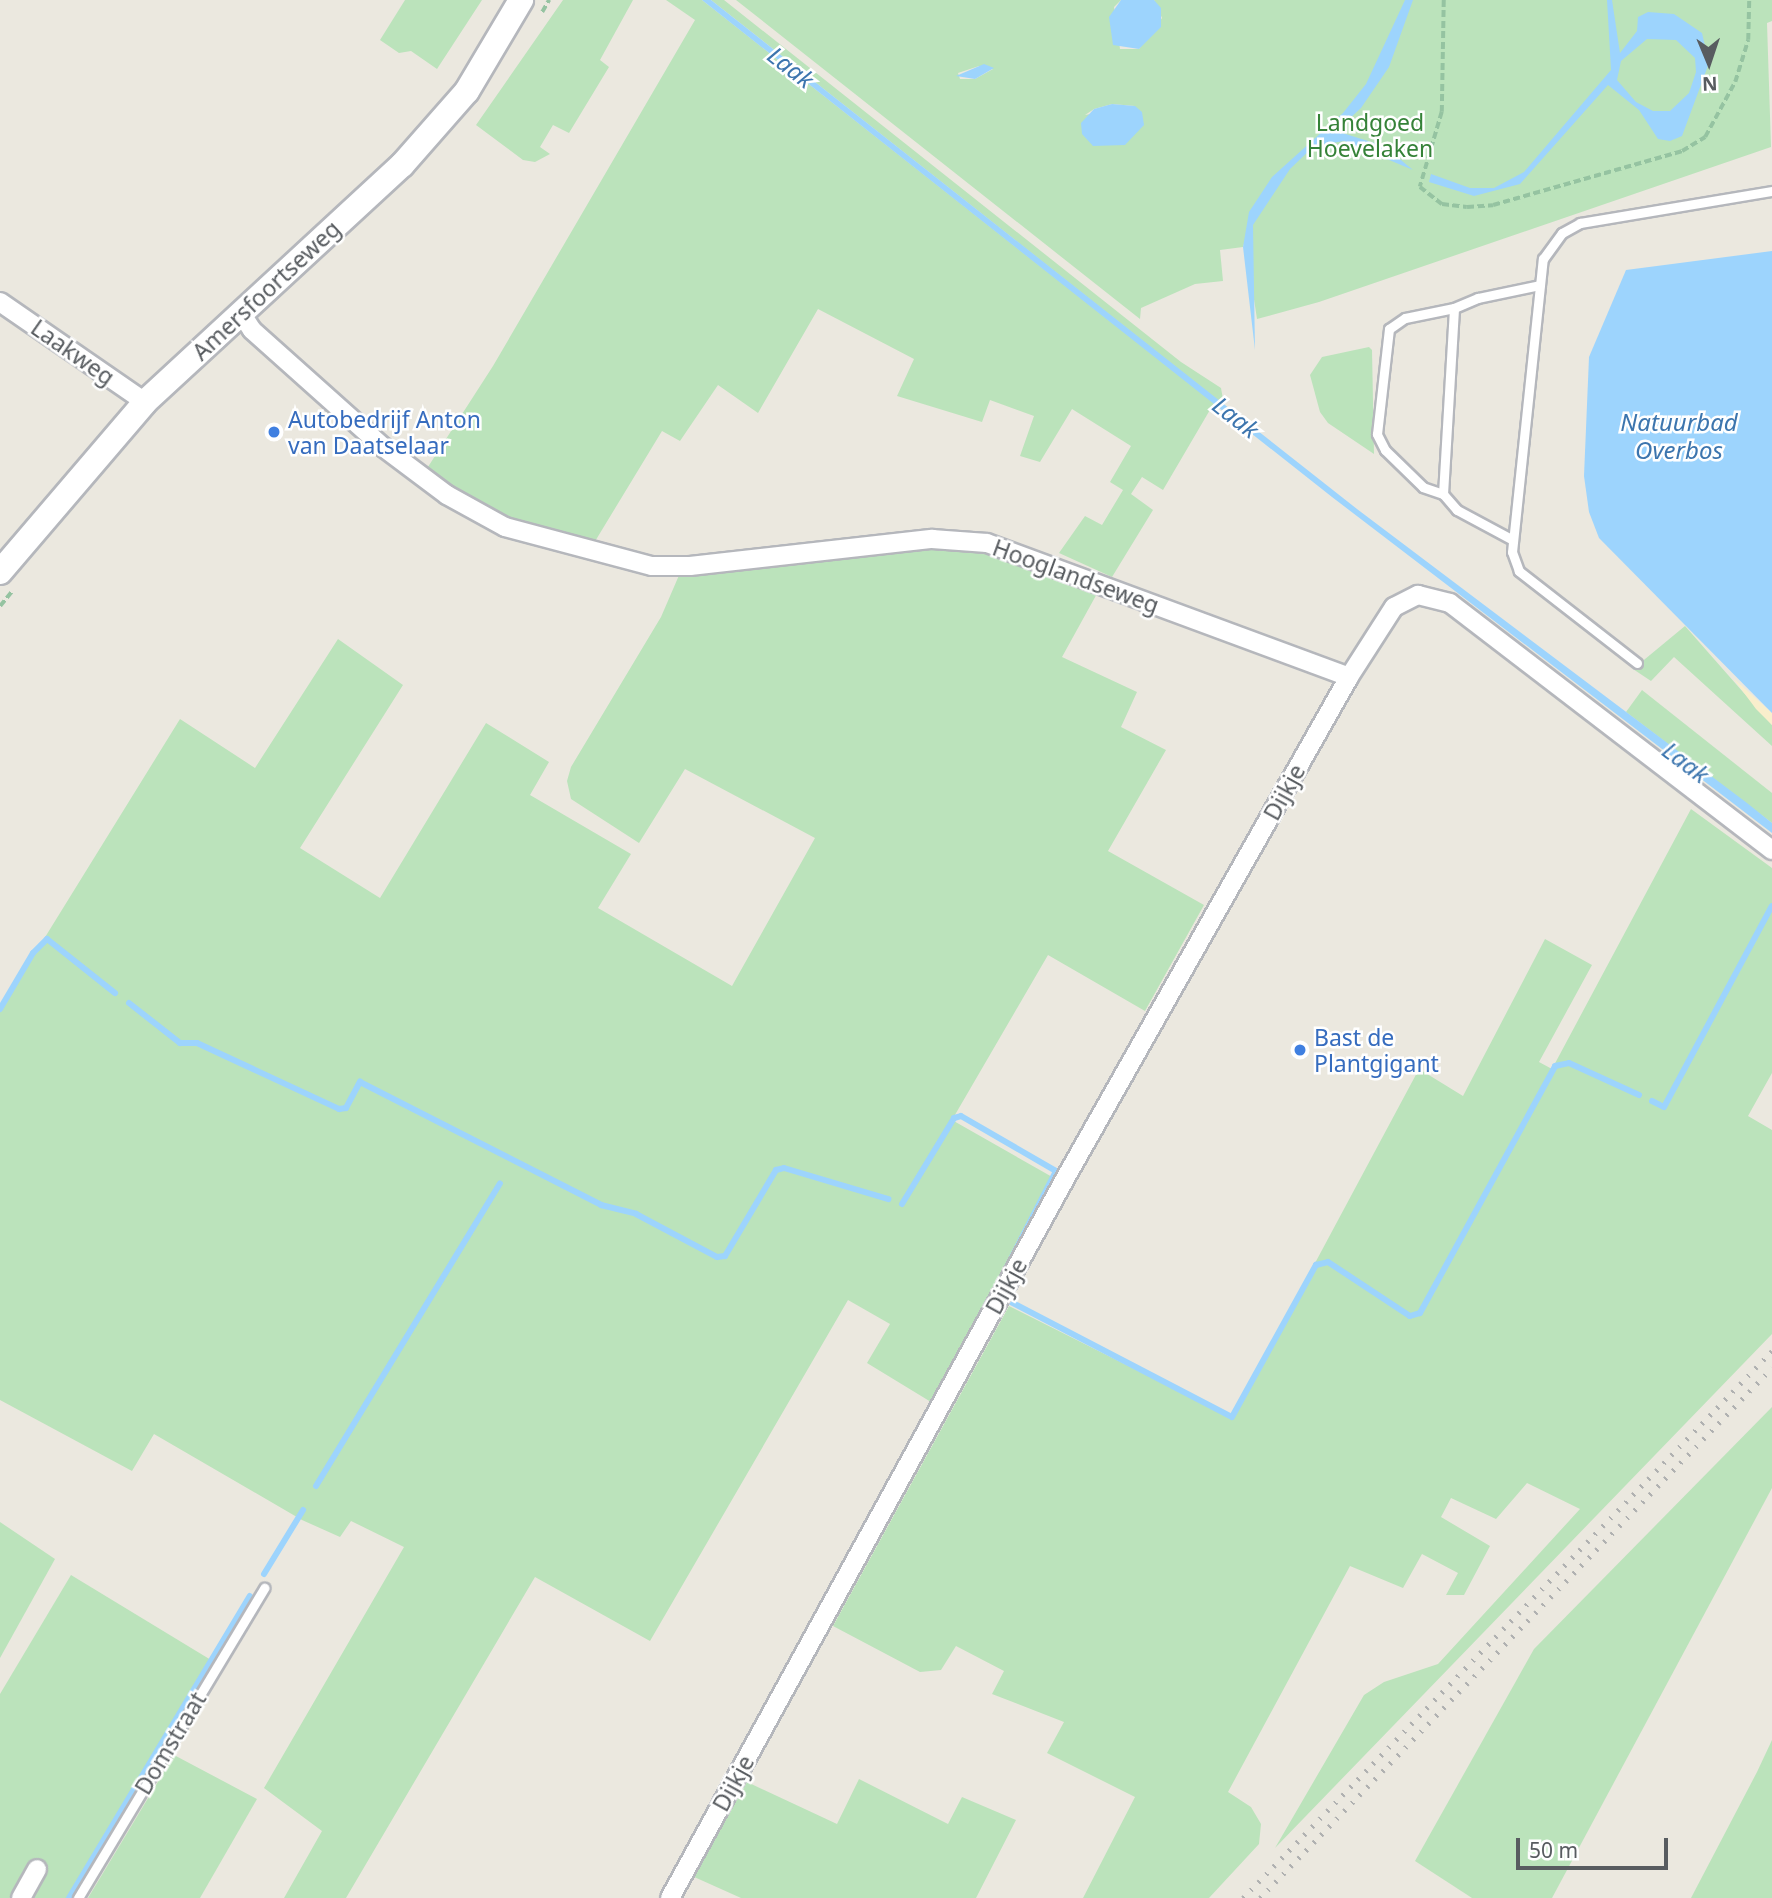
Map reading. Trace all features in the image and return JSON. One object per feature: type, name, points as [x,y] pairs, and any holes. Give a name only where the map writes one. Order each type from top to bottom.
[{"type":"main road","name":"Amersfoortseweg","points":[[0,572],[145,402],[402,165],[467,91],[521,0]]},
{"type":"street","name":"Laakweg","points":[[0,302],[145,402]]},
{"type":"street","name":"Hooglandseweg","points":[[241,313],[252,330],[383,447],[447,495],[505,527],[652,566],[690,566],[932,539],[987,543],[1349,677]]},
{"type":"street","points":[[1349,677],[1394,607],[1418,594],[1439,598],[1772,850]]},
{"type":"street","name":"Dijkje","points":[[670,1898],[1073,1166],[1349,677]]},
{"type":"street","points":[[20,1898],[37,1869]]},
{"type":"lane","points":[[1637,663],[1519,571],[1514,540],[1543,259],[1562,233],[1580,223],[1772,191]]},
{"type":"lane","points":[[1514,540],[1457,510],[1443,495],[1423,487],[1385,450],[1377,434],[1389,328],[1405,318],[1540,285]]},
{"type":"lane","points":[[1443,495],[1454,308]]},
{"type":"lane","name":"Domstraat","points":[[78,1898],[264,1588]]},
{"type":"path","points":[[1444,0],[1442,112],[1419,178],[1420,187],[1432,200],[1467,207],[1493,205],[1556,183],[1682,151],[1705,137],[1730,92],[1748,40],[1749,0]]},
{"type":"green space","points":[[405,0],[482,0],[437,69],[411,51],[399,53],[380,40]]},
{"type":"green space","points":[[563,0],[633,0],[600,60],[609,67],[569,133],[553,125],[540,147],[550,154],[535,162],[523,160],[476,125]]},
{"type":"green space","points":[[666,0],[702,0],[1214,403],[1163,490],[1142,477],[1131,494],[1153,510],[1112,577],[1059,553],[1085,516],[1102,525],[1123,490],[1110,482],[1131,446],[1072,409],[1040,462],[1020,456],[1034,416],[990,400],[982,422],[897,396],[914,359],[818,309],[758,413],[718,385],[680,441],[662,431],[594,543],[487,510],[426,470],[493,366],[695,20]]},
{"type":"green space","points":[[711,0],[724,0],[1181,362],[1221,388],[1224,405]]},
{"type":"green space","name":"Landgoed Hoevelaken","points":[[736,0],[1121,0],[1114,7],[1120,49],[1139,49],[1162,18],[1154,0],[1772,0],[1772,21],[1767,23],[1771,147],[1319,302],[1257,319],[1245,240],[1243,247],[1220,250],[1223,281],[1195,284],[1141,308],[1140,319]],"holes":[[[979,66],[993,69],[975,79],[960,79],[958,73]],[[1112,104],[1135,106],[1085,115],[1094,109]]]},
{"type":"green space","points":[[1369,347],[1372,350],[1374,454],[1328,423],[1320,412],[1310,375],[1322,357]]},
{"type":"green space","points":[[947,547],[999,555],[1099,590],[1062,657],[1137,692],[1121,727],[1166,750],[1108,851],[1204,905],[1145,1011],[1048,955],[952,1120],[1054,1178],[931,1402],[867,1363],[890,1324],[848,1300],[650,1641],[535,1577],[346,1898],[284,1898],[322,1831],[264,1788],[404,1547],[351,1521],[340,1537],[302,1520],[154,1434],[132,1471],[0,1400],[0,1010],[180,719],[255,768],[338,639],[403,685],[300,848],[380,898],[486,723],[549,762],[530,795],[631,854],[598,908],[732,986],[815,838],[685,769],[639,843],[571,799],[567,781],[571,767],[661,617],[680,573]]},
{"type":"green space","points":[[1685,626],[1772,725],[1772,746],[1674,657],[1651,681],[1633,669]]},
{"type":"green space","points":[[1642,690],[1772,793],[1772,823],[1626,712]]},
{"type":"green space","points":[[1691,809],[1772,868],[1772,1073],[1748,1116],[1772,1130],[1772,1334],[1275,1848],[1364,1695],[1384,1682],[1438,1664],[1580,1509],[1527,1483],[1496,1519],[1451,1498],[1441,1517],[1490,1546],[1464,1595],[1446,1595],[1458,1573],[1422,1554],[1403,1588],[1350,1566],[1228,1792],[1251,1807],[1261,1824],[1259,1844],[1209,1898],[1083,1898],[1135,1797],[1047,1753],[1064,1722],[992,1694],[1004,1671],[956,1646],[941,1670],[920,1672],[833,1626],[1009,1306],[1232,1418],[1419,1069],[1463,1096],[1545,939],[1592,965],[1539,1062],[1552,1069]]},
{"type":"green space","points":[[1772,1407],[1772,1488],[1552,1898],[1472,1898],[1415,1861],[1534,1649]]},
{"type":"green space","points":[[0,1522],[55,1559],[0,1658]]},
{"type":"green space","points":[[71,1575],[211,1660],[69,1898],[0,1898],[0,1694]]},
{"type":"green space","points":[[1772,1740],[1772,1898],[1691,1898],[1757,1772]]},
{"type":"green space","points":[[174,1755],[257,1799],[200,1898],[88,1898]]},
{"type":"green space","points":[[859,1779],[948,1824],[962,1797],[1016,1820],[976,1898],[741,1898],[692,1876],[747,1782],[837,1824]]},
{"type":"sand","points":[[1733,678],[1772,713],[1772,725],[1756,709]]},
{"type":"water","name":"Laak","points":[[702,0],[711,0],[1357,509],[1747,803],[1772,823],[1772,833],[1332,497]]},
{"type":"water","points":[[1121,0],[1154,0],[1161,8],[1161,27],[1139,49],[1113,45],[1109,17]]},
{"type":"water","points":[[1405,0],[1413,0],[1389,67],[1361,108],[1336,131],[1384,146],[1413,170],[1344,141],[1314,146],[1290,169],[1253,225],[1255,350],[1243,247],[1249,212],[1272,177],[1343,113],[1366,84]]},
{"type":"water","points":[[1607,0],[1612,0],[1620,53],[1637,31],[1638,17],[1648,12],[1674,14],[1702,33],[1709,63],[1682,136],[1670,141],[1658,139],[1639,110],[1608,85],[1520,184],[1474,196],[1429,182],[1431,174],[1470,188],[1494,188],[1524,172],[1611,70]],"holes":[[[1647,39],[1676,40],[1695,58],[1696,72],[1689,93],[1670,111],[1653,111],[1636,102],[1617,80],[1621,61]]]},
{"type":"water","points":[[984,64],[994,68],[975,79],[956,76]]},
{"type":"water","points":[[1112,104],[1135,106],[1142,112],[1144,125],[1125,145],[1093,146],[1082,134],[1081,123],[1094,109]]},
{"type":"water","name":"Natuurbad Overbos","points":[[1772,251],[1772,713],[1599,538],[1589,512],[1584,476],[1589,357],[1626,270]]},
{"type":"waterway","points":[[1652,1101],[1664,1107],[1772,906]]},
{"type":"waterway","points":[[0,1009],[33,953],[47,939],[115,993]]},
{"type":"waterway","points":[[129,1003],[180,1043],[197,1043],[339,1109],[346,1108],[360,1082],[601,1205],[636,1214],[717,1257],[725,1256],[776,1170],[784,1168],[888,1199]]},
{"type":"waterway","points":[[1009,1301],[1232,1417],[1316,1265],[1328,1262],[1410,1316],[1420,1313],[1555,1066],[1569,1063],[1639,1095]]},
{"type":"waterway","points":[[902,1204],[954,1118],[961,1116],[1056,1171],[994,1292]]},
{"type":"waterway","points":[[316,1486],[500,1183]]},
{"type":"waterway","points":[[264,1574],[303,1510]]},
{"type":"waterway","points":[[69,1898],[250,1596]]},
{"type":"railway","points":[[1243,1898],[1772,1351]]},
{"type":"railway","points":[[1260,1898],[1772,1368]]},
{"type":"place","name":"Autobedrijf Anton van Daatselaar","points":[[274,432]]},
{"type":"place","name":"Bast de Plantgigant","points":[[1300,1050]]}]
